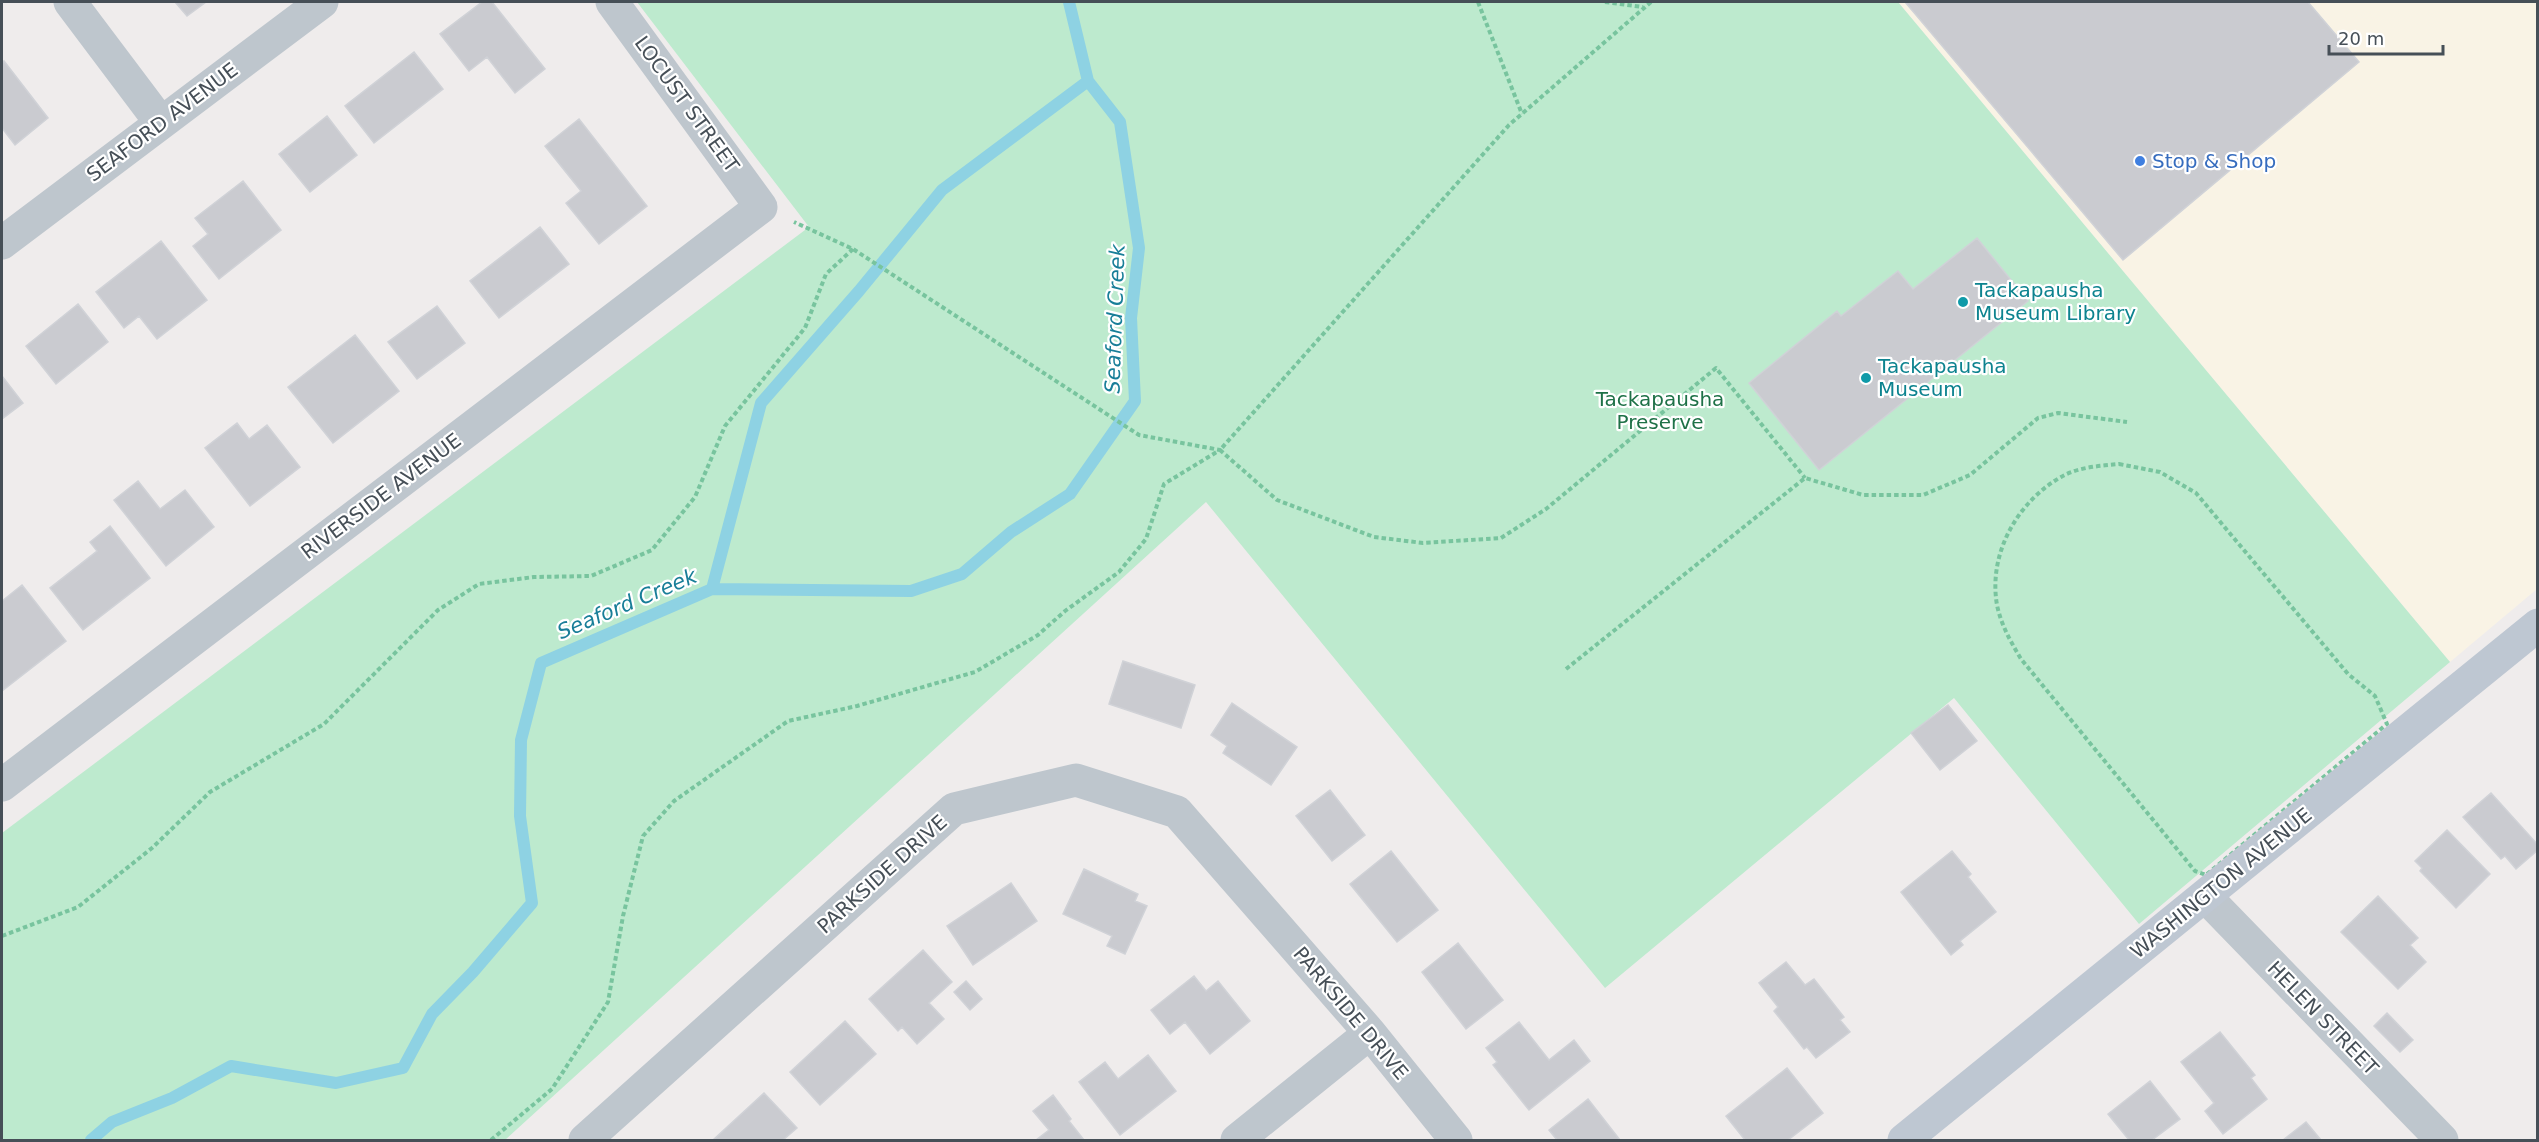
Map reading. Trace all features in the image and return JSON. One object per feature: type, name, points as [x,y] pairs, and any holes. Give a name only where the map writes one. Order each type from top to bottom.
[{"type":"street","points":[[70,2],[161,123]]},
{"type":"street","name":"SEAFORD AVENUE","points":[[2,243],[322,2]]},
{"type":"street","name":"LOCUST STREET","points":[[612,2],[761,207]]},
{"type":"street","name":"RIVERSIDE AVENUE","points":[[2,784],[761,207]]},
{"type":"street","name":"WASHINGTON AVENUE","points":[[1904,1140],[2200,884],[2538,625]]},
{"type":"street","name":"PARKSIDE DRIVE","points":[[585,1140],[954,809],[1076,780],[1177,812],[1370,1033],[1456,1140]]},
{"type":"street","name":"HELEN STREET","points":[[2200,884],[2442,1140]]},
{"type":"street","points":[[1237,1140],[1370,1033]]},
{"type":"path","points":[[1478,2],[1521,114]]},
{"type":"path","points":[[1605,2],[1644,7]]},
{"type":"path","points":[[491,1140],[552,1089],[608,1002],[623,916],[643,836],[674,801],[788,721],[857,706],[975,672],[1038,635],[1065,611],[1119,572],[1146,539],[1164,484],[1220,450],[1509,125],[1651,2]]},
{"type":"path","points":[[761,207],[853,249],[1088,404],[1139,435],[1220,450],[1277,500],[1374,537],[1424,543],[1501,538],[1546,509],[1716,369],[1805,478],[1863,495],[1923,495],[1970,475],[2038,418],[2058,413],[2127,422]]},
{"type":"path","points":[[2,936],[78,907],[152,848],[210,792],[324,724],[438,610],[479,584],[534,577],[591,576],[652,550],[695,497],[725,426],[805,328],[826,274],[853,249]]},
{"type":"path","points":[[2119,464],[2160,471],[2196,493],[2349,674],[2374,696],[2387,724],[2206,875],[2200,884],[2021,659],[2006,634],[1997,605],[1996,576],[2003,544],[2017,516],[2038,493],[2062,476],[2090,467],[2119,464]]},
{"type":"path","points":[[1566,669],[1805,478]]},
{"type":"shaded area","points":[[1898,2],[2537,2],[2537,589],[2450,662]]},
{"type":"green space","name":"Tackapausha Preserve","points":[[637,2],[1898,2],[2450,662],[2139,924],[1954,698],[1605,988],[1206,502],[505,1140],[2,1140],[2,833],[809,227]]},
{"type":"building","points":[[175,2],[206,2],[187,16]]},
{"type":"building","points":[[482,2],[492,2],[545,69],[515,93],[487,57],[469,71],[440,34]]},
{"type":"building","name":"Stop & Shop","points":[[1905,2],[2308,2],[2359,62],[2123,260]]},
{"type":"building","points":[[414,52],[443,89],[374,143],[345,106]]},
{"type":"building","points":[[4,61],[48,118],[15,145],[2,128],[2,63]]},
{"type":"building","points":[[327,116],[357,155],[310,192],[279,154]]},
{"type":"building","points":[[579,119],[647,206],[599,244],[566,203],[581,191],[545,146]]},
{"type":"building","points":[[243,181],[281,230],[219,279],[193,246],[208,234],[195,218]]},
{"type":"building","points":[[540,227],[569,264],[499,318],[470,281]]},
{"type":"building","points":[[1977,238],[2028,301],[1819,470],[1749,383],[1837,311],[1841,316],[1898,271],[1913,289]]},
{"type":"building","points":[[161,241],[207,300],[157,339],[139,316],[124,328],[96,292]]},
{"type":"building","points":[[78,304],[108,342],[56,384],[26,346]]},
{"type":"building","points":[[437,306],[465,343],[417,379],[388,342]]},
{"type":"building","points":[[355,335],[399,391],[333,443],[288,387]]},
{"type":"building","points":[[2,376],[23,403],[2,419]]},
{"type":"building","points":[[237,423],[249,439],[267,425],[300,467],[250,506],[205,448]]},
{"type":"building","points":[[138,481],[160,509],[185,490],[214,527],[166,566],[114,500]]},
{"type":"building","points":[[110,526],[150,578],[83,630],[50,588],[97,551],[90,542]]},
{"type":"building","points":[[22,585],[66,641],[2,691],[2,601]]},
{"type":"building","points":[[1123,661],[1195,685],[1181,728],[1109,704]]},
{"type":"building","points":[[1232,703],[1297,747],[1271,785],[1223,753],[1227,746],[1211,735]]},
{"type":"building","points":[[1948,705],[1977,741],[1940,770],[1911,733]]},
{"type":"building","points":[[1330,790],[1365,835],[1332,861],[1296,816]]},
{"type":"building","points":[[2491,793],[2538,845],[2538,850],[2516,869],[2505,856],[2501,859],[2463,817]]},
{"type":"building","points":[[2447,830],[2490,874],[2456,908],[2420,871],[2422,868],[2415,861]]},
{"type":"building","points":[[1391,851],[1438,910],[1397,942],[1350,884]]},
{"type":"building","points":[[1952,851],[1971,874],[1968,877],[1996,912],[1960,941],[1963,945],[1951,955],[1901,892]]},
{"type":"building","points":[[1084,869],[1138,894],[1135,901],[1147,906],[1125,954],[1107,946],[1112,936],[1063,914]]},
{"type":"building","points":[[1011,883],[1037,921],[973,965],[947,926]]},
{"type":"building","points":[[2378,896],[2418,938],[2410,945],[2426,962],[2398,989],[2341,932]]},
{"type":"building","points":[[1458,943],[1503,1000],[1466,1029],[1422,972]]},
{"type":"building","points":[[923,950],[952,982],[929,1003],[944,1019],[917,1044],[902,1027],[898,1031],[869,999]]},
{"type":"building","points":[[1786,962],[1805,985],[1814,979],[1844,1017],[1840,1020],[1850,1032],[1816,1058],[1807,1047],[1804,1049],[1774,1011],[1778,1007],[1759,983]]},
{"type":"building","points":[[1194,976],[1206,991],[1218,981],[1250,1021],[1210,1054],[1185,1022],[1170,1034],[1151,1010]]},
{"type":"building","points":[[966,981],[982,999],[970,1010],[954,992]]},
{"type":"building","points":[[2387,1013],[2413,1040],[2400,1052],[2374,1026]]},
{"type":"building","points":[[845,1021],[876,1054],[820,1105],[790,1072]]},
{"type":"building","points":[[1519,1022],[1549,1060],[1574,1040],[1590,1061],[1529,1110],[1493,1065],[1497,1062],[1486,1048]]},
{"type":"building","points":[[2220,1032],[2255,1075],[2251,1078],[2267,1099],[2223,1134],[2205,1111],[2214,1103],[2181,1062]]},
{"type":"building","points":[[1148,1055],[1176,1091],[1120,1135],[1079,1082],[1105,1062],[1118,1079]]},
{"type":"building","points":[[1787,1068],[1823,1113],[1788,1140],[1745,1140],[1726,1116]]},
{"type":"building","points":[[2150,1081],[2180,1119],[2152,1140],[2129,1140],[2108,1114]]},
{"type":"building","points":[[764,1093],[797,1128],[783,1140],[713,1140]]},
{"type":"building","points":[[1053,1095],[1084,1140],[1036,1140],[1049,1130],[1033,1111]]},
{"type":"building","points":[[1588,1099],[1620,1140],[1557,1140],[1549,1130]]},
{"type":"building","points":[[2306,1122],[2321,1140],[2283,1140]]},
{"type":"waterway","name":"Seaford Creek","points":[[91,1140],[112,1122],[172,1098],[231,1066],[336,1083],[403,1068],[432,1014],[473,972],[532,903],[520,816],[521,740],[541,663],[712,589],[911,591],[962,574],[1011,532],[1070,494],[1135,401],[1131,318],[1139,248],[1120,122],[1088,81],[1069,2]]},
{"type":"waterway","points":[[712,589],[761,403],[859,291],[942,190],[1088,81]]},
{"type":"place","name":"Stop & Shop","points":[[2140,161]]},
{"type":"place","name":"Tackapausha Museum Library","points":[[1963,302]]},
{"type":"place","name":"Tackapausha Museum","points":[[1866,378]]}]
